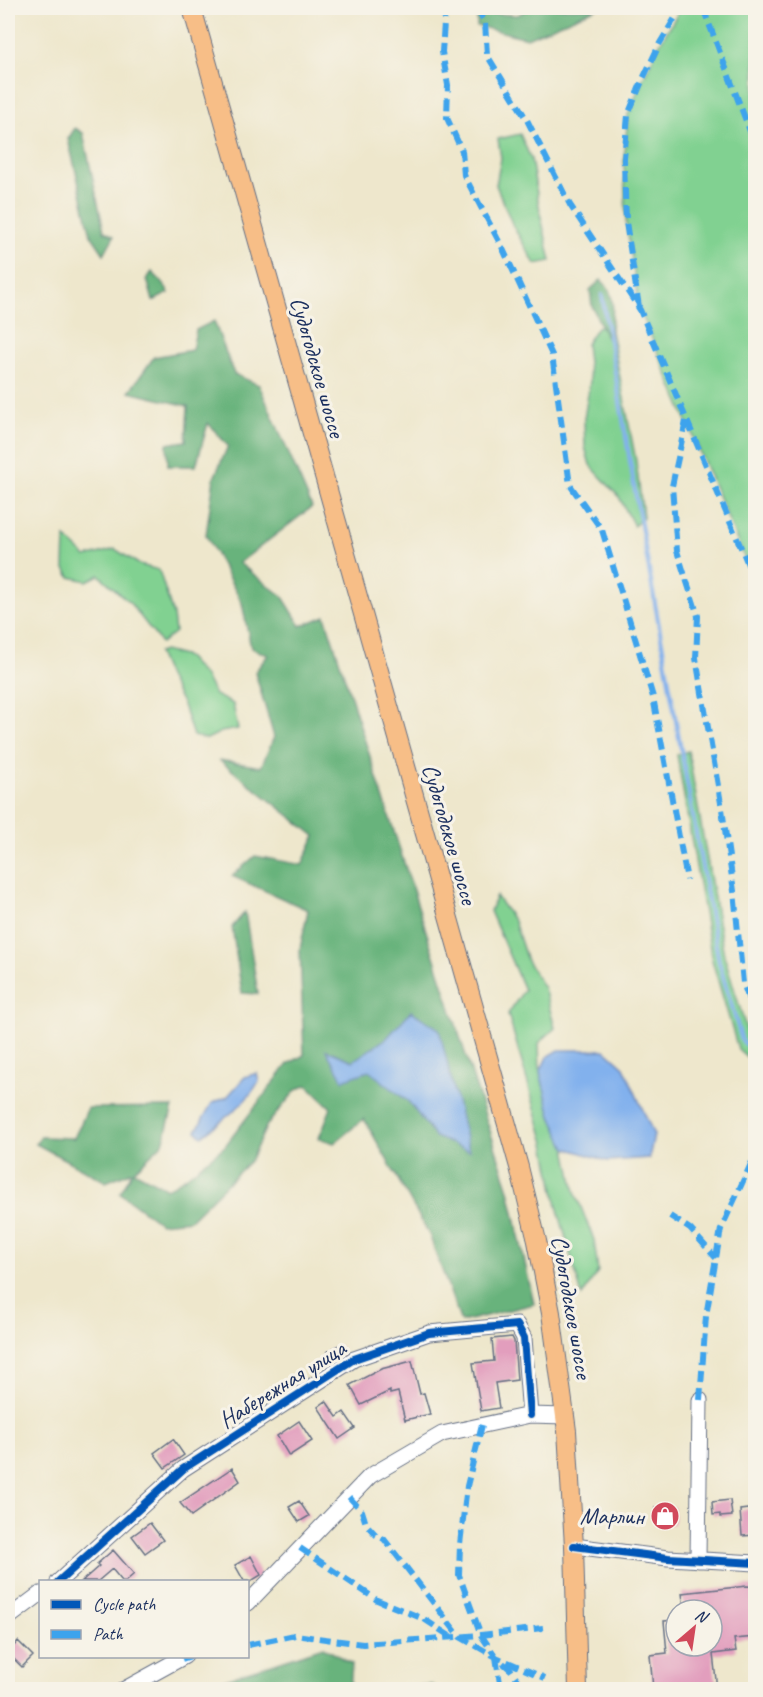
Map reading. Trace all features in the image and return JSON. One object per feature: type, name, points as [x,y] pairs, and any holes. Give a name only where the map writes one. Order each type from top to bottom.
[{"type":"main road","name":"Судогодское шоссе","points":[[192,8],[519,1167],[537,1242],[551,1313],[566,1416],[574,1546],[578,1689]]},
{"type":"street","name":"Набережная улица","points":[[59,1580],[183,1469],[354,1359],[429,1332],[517,1325],[524,1338],[530,1415]]},
{"type":"street","points":[[698,1560],[700,1400]]},
{"type":"street","points":[[249,1601],[370,1476],[442,1434],[530,1415],[566,1416]]},
{"type":"street","points":[[574,1546],[668,1558],[756,1563]]},
{"type":"street","points":[[8,1618],[39,1595]]},
{"type":"street","points":[[123,1689],[181,1658]]},
{"type":"green space","points":[[529,8],[597,8],[527,38],[477,26],[477,13],[518,15]]},
{"type":"green space","points":[[681,8],[755,8],[755,583],[640,310],[626,222],[624,159],[628,115],[660,43]]},
{"type":"green space","points":[[75,128],[83,133],[104,231],[114,236],[104,254],[91,235],[68,139]]},
{"type":"green space","points":[[520,134],[531,159],[551,261],[535,264],[513,226],[496,185],[501,158],[498,139]]},
{"type":"green space","points":[[152,272],[169,293],[153,301],[147,279]]},
{"type":"green space","points":[[601,280],[610,292],[613,306],[610,336],[607,339],[592,306],[590,290]]},
{"type":"green space","points":[[214,321],[234,374],[259,385],[312,507],[239,563],[283,597],[301,626],[325,616],[509,1190],[534,1304],[461,1322],[429,1234],[364,1119],[334,1143],[319,1138],[331,1108],[307,1085],[296,1090],[267,1125],[250,1161],[190,1220],[160,1223],[120,1193],[133,1171],[106,1182],[36,1144],[40,1137],[74,1138],[88,1108],[173,1107],[163,1143],[134,1171],[167,1189],[225,1146],[288,1064],[304,1055],[300,949],[308,910],[232,876],[255,856],[302,865],[315,836],[219,760],[261,767],[274,737],[255,672],[268,655],[251,648],[242,603],[206,535],[214,478],[228,446],[208,423],[196,466],[168,466],[167,444],[186,441],[188,406],[129,392],[154,357],[192,350],[196,330]],"holes":[[[411,1012],[435,1137],[409,1102],[369,1070],[327,1050],[353,1061],[387,1038]]]},
{"type":"green space","points":[[609,321],[636,461],[643,517],[634,526],[619,497],[590,465],[585,447],[584,419],[590,381],[586,344],[597,327]]},
{"type":"green space","points":[[65,537],[86,557],[115,549],[140,565],[159,570],[173,615],[175,632],[161,643],[130,603],[99,575],[87,581],[70,577],[64,567]]},
{"type":"green space","points":[[164,651],[187,657],[205,677],[215,695],[233,704],[238,729],[221,732],[207,739],[193,736],[183,705],[158,653]]},
{"type":"green space","points":[[688,751],[724,955],[749,1038],[755,1045],[755,1064],[738,1049],[712,960],[677,755]]},
{"type":"green space","points":[[496,896],[514,921],[527,961],[544,988],[555,1028],[539,1043],[540,1072],[551,1116],[566,1148],[575,1192],[594,1240],[598,1271],[582,1296],[557,1206],[545,1143],[508,1014],[524,990],[490,911]]},
{"type":"green space","points":[[245,912],[258,994],[242,993],[232,927]]},
{"type":"green space","points":[[323,1647],[352,1664],[350,1689],[196,1689]]},
{"type":"green space","points":[[432,1685],[438,1689],[379,1689],[380,1688]]},
{"type":"water","points":[[411,1011],[439,1029],[469,1151],[435,1137],[409,1102],[369,1071],[343,1080],[326,1050],[353,1061],[387,1038]]},
{"type":"water","points":[[559,1050],[605,1050],[624,1067],[654,1135],[649,1158],[607,1161],[566,1148],[551,1116],[540,1072],[547,1057]]},
{"type":"water","points":[[257,1073],[259,1081],[241,1104],[202,1136],[196,1131],[212,1103],[227,1097],[245,1077]]},
{"type":"building","points":[[512,1337],[517,1380],[495,1383],[499,1408],[481,1411],[473,1363],[494,1361],[492,1339]]},
{"type":"building","points":[[339,1345],[344,1354],[333,1361],[327,1352]]},
{"type":"building","points":[[412,1361],[420,1394],[424,1393],[430,1414],[405,1420],[398,1392],[390,1394],[390,1391],[361,1405],[350,1385],[381,1369]]},
{"type":"building","points":[[326,1401],[337,1417],[344,1412],[355,1428],[339,1439],[318,1407]]},
{"type":"building","points":[[299,1421],[312,1441],[289,1456],[277,1436]]},
{"type":"building","points":[[173,1439],[184,1455],[165,1468],[154,1453]]},
{"type":"building","points":[[232,1468],[240,1481],[191,1516],[180,1503]]},
{"type":"building","points":[[730,1500],[732,1516],[713,1515],[712,1502]]},
{"type":"building","points":[[299,1501],[309,1516],[299,1522],[289,1507]]},
{"type":"building","points":[[655,1507],[674,1507],[674,1524],[655,1524]]},
{"type":"building","points":[[756,1508],[756,1535],[742,1536],[740,1510]]},
{"type":"building","points":[[150,1523],[163,1540],[145,1553],[132,1536]]},
{"type":"building","points":[[113,1550],[134,1574],[127,1580],[121,1580],[112,1569],[99,1580],[83,1580],[99,1566],[97,1564]]},
{"type":"building","points":[[251,1556],[261,1575],[249,1582],[249,1580],[243,1580],[235,1565]]},
{"type":"building","points":[[756,1587],[756,1637],[734,1639],[736,1651],[724,1653],[724,1598],[683,1598],[682,1593]]},
{"type":"building","points":[[18,1641],[33,1656],[22,1667],[8,1653]]},
{"type":"building","points":[[664,1653],[664,1658],[713,1658],[717,1689],[653,1689],[650,1655]]},
{"type":"waterway","points":[[602,295],[719,962],[742,1041],[756,1054]]},
{"type":"marked path","points":[[445,8],[442,52],[448,85],[447,118],[462,151],[464,175],[503,249],[552,355],[570,485],[602,530],[653,697],[687,880]]},
{"type":"marked path","points":[[477,8],[485,22],[487,55],[527,120],[570,205],[640,310],[756,583]]},
{"type":"marked path","points":[[639,307],[626,222],[624,159],[628,115],[660,43],[681,8]]},
{"type":"marked path","points":[[703,8],[756,147]]},
{"type":"marked path","points":[[686,421],[672,486],[677,551],[698,616],[696,658],[734,891],[743,983],[756,1019]]},
{"type":"marked path","points":[[700,1400],[706,1316],[721,1229],[756,1153]]},
{"type":"marked path","points":[[670,1216],[690,1229],[716,1258]]},
{"type":"marked path","points":[[482,1425],[467,1486],[459,1575],[481,1635],[496,1657],[511,1670],[525,1690]]},
{"type":"marked path","points":[[349,1497],[362,1511],[366,1524],[376,1535],[384,1539],[460,1637],[496,1657],[545,1678]]},
{"type":"marked path","points":[[300,1548],[377,1600],[424,1619],[451,1637]]},
{"type":"marked path","points":[[249,1645],[295,1635],[363,1644],[543,1628]]},
{"type":"marked path","points":[[496,1657],[501,1690]]},
{"type":"cycle path","points":[[60,1580],[183,1469],[354,1359],[429,1333],[517,1325],[524,1338],[530,1415]]},
{"type":"cycle path","points":[[574,1546],[668,1558],[756,1563]]},
{"type":"place","name":"Марлин","points":[[665,1516]]}]
